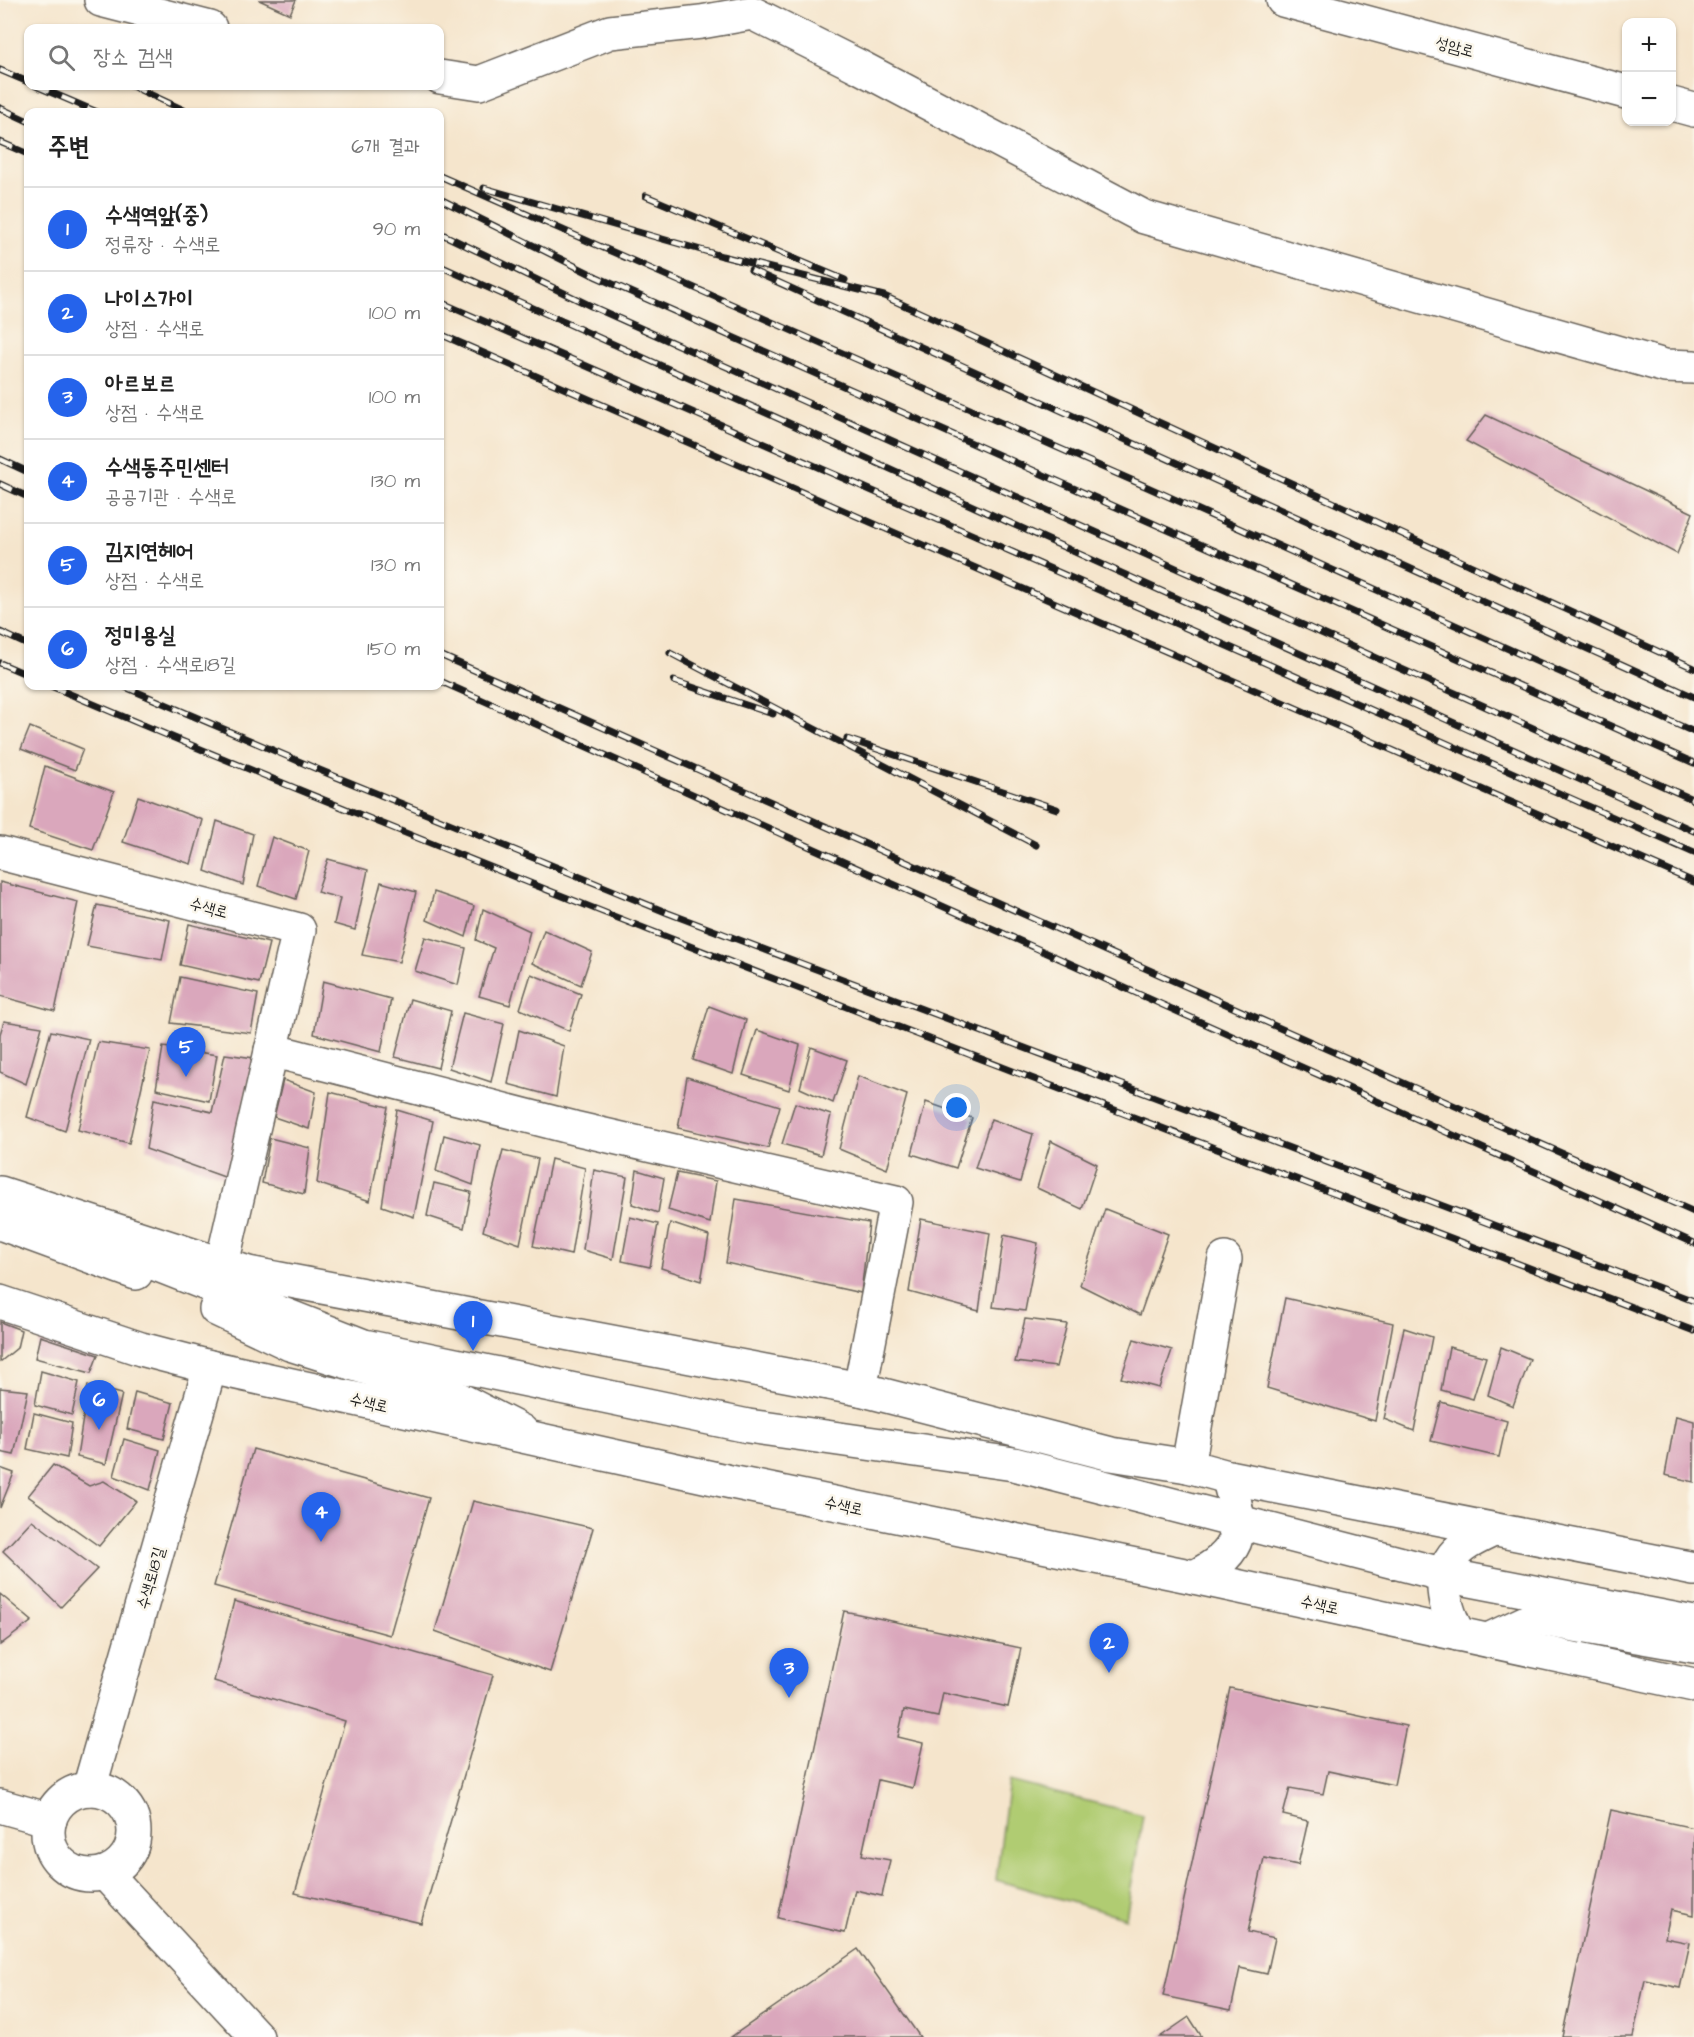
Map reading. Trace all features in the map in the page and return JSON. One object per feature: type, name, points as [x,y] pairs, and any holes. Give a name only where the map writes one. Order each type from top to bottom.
[{"type":"main road","points":[[101,0],[194,24]]},
{"type":"main road","name":"성암로","points":[[1282,0],[1622,91]]},
{"type":"main road","points":[[444,78],[479,83],[610,32],[701,22],[752,13],[858,66],[1144,218],[1665,366],[1694,367]]},
{"type":"main road","points":[[1676,105],[1694,110]]},
{"type":"main road","name":"수색로","points":[[0,853],[299,930],[222,1264]]},
{"type":"main road","points":[[271,1050],[574,1128],[896,1202],[860,1389]]},
{"type":"main road","points":[[0,1193],[78,1216],[248,1273],[860,1389],[1111,1454],[1188,1467],[1228,1477],[1694,1569]]},
{"type":"main road","points":[[78,1216],[125,1252],[364,1346],[748,1426],[1014,1464],[1445,1575],[1694,1623]]},
{"type":"main road","points":[[0,1223],[153,1279],[290,1344],[447,1393],[540,1440]]},
{"type":"main road","points":[[1188,1467],[1225,1259]]},
{"type":"main road","name":"수색로","points":[[0,1302],[141,1349],[210,1367],[731,1482],[1194,1577],[1694,1685]]},
{"type":"main road","name":"수색로18길","points":[[89,1789],[210,1367]]},
{"type":"main road","points":[[1194,1577],[1214,1567],[1236,1542],[1238,1521],[1228,1477]]},
{"type":"main road","points":[[1493,1530],[1466,1544],[1452,1558],[1442,1587],[1445,1604],[1473,1637],[1535,1618],[1694,1646]]},
{"type":"main road","points":[[89,1789],[103,1790],[115,1796],[126,1806],[132,1817],[135,1831],[133,1845],[127,1857],[117,1867],[105,1873],[84,1874],[66,1868],[50,1847],[48,1833],[50,1820],[55,1808],[64,1798],[89,1789]]},
{"type":"main road","points":[[0,1806],[50,1820]]},
{"type":"main road","points":[[105,1873],[257,2037]]},
{"type":"green space","points":[[1009,1781],[1143,1815],[1126,1918],[996,1880]]},
{"type":"building","points":[[259,0],[296,0],[290,14]]},
{"type":"building","points":[[1486,415],[1693,513],[1677,554],[1466,441]]},
{"type":"building","points":[[30,727],[83,749],[75,770],[21,749]]},
{"type":"building","points":[[45,766],[114,792],[93,850],[29,829]]},
{"type":"building","points":[[138,796],[203,820],[191,864],[123,842]]},
{"type":"building","points":[[217,821],[253,834],[243,885],[205,871]]},
{"type":"building","points":[[272,837],[309,851],[296,899],[258,886]]},
{"type":"building","points":[[328,859],[368,870],[355,930],[334,924],[340,898],[317,892]]},
{"type":"building","points":[[0,882],[78,902],[55,1011],[0,996]]},
{"type":"building","points":[[381,882],[416,892],[399,962],[362,955]]},
{"type":"building","points":[[434,892],[474,906],[466,937],[427,920]]},
{"type":"building","points":[[97,905],[170,920],[162,960],[87,946]]},
{"type":"building","points":[[483,909],[530,931],[510,1005],[479,996],[494,948],[476,940]]},
{"type":"building","points":[[189,924],[269,943],[259,983],[180,965]]},
{"type":"building","points":[[544,930],[592,952],[581,985],[532,963]]},
{"type":"building","points":[[425,937],[466,948],[458,985],[415,971]]},
{"type":"building","points":[[531,974],[581,994],[569,1031],[520,1009]]},
{"type":"building","points":[[180,977],[258,994],[251,1033],[171,1023]]},
{"type":"building","points":[[323,981],[391,999],[381,1052],[314,1034]]},
{"type":"building","points":[[410,999],[451,1011],[438,1068],[395,1057]]},
{"type":"building","points":[[709,1006],[746,1020],[733,1074],[693,1060]]},
{"type":"building","points":[[463,1013],[504,1024],[491,1082],[449,1068]]},
{"type":"building","points":[[4,1021],[42,1027],[26,1084],[0,1072],[0,1034]]},
{"type":"building","points":[[519,1030],[564,1046],[556,1097],[508,1084]]},
{"type":"building","points":[[757,1030],[800,1045],[789,1090],[743,1075]]},
{"type":"building","points":[[51,1031],[89,1039],[65,1131],[27,1117]]},
{"type":"building","points":[[98,1042],[150,1050],[129,1143],[78,1130]]},
{"type":"building","points":[[163,1047],[217,1055],[209,1101],[156,1089]]},
{"type":"building","points":[[811,1047],[847,1060],[833,1103],[800,1088]]},
{"type":"building","points":[[225,1054],[254,1058],[227,1178],[146,1149],[154,1099],[212,1112]]},
{"type":"building","points":[[858,1076],[907,1095],[887,1169],[839,1149]]},
{"type":"building","points":[[687,1077],[780,1106],[768,1148],[678,1128]]},
{"type":"building","points":[[283,1080],[316,1092],[309,1129],[274,1117]]},
{"type":"building","points":[[330,1092],[388,1107],[370,1201],[317,1183]]},
{"type":"building","points":[[926,1102],[972,1118],[956,1168],[912,1154]]},
{"type":"building","points":[[795,1103],[831,1115],[821,1155],[782,1144]]},
{"type":"building","points":[[397,1110],[433,1121],[414,1217],[382,1206]]},
{"type":"building","points":[[991,1119],[1033,1134],[1020,1182],[975,1168]]},
{"type":"building","points":[[444,1135],[480,1145],[473,1185],[436,1171]]},
{"type":"building","points":[[270,1138],[310,1148],[304,1194],[262,1183]]},
{"type":"building","points":[[1051,1141],[1097,1164],[1082,1209],[1037,1188]]},
{"type":"building","points":[[503,1150],[538,1159],[520,1244],[483,1231]]},
{"type":"building","points":[[551,1159],[585,1168],[571,1255],[533,1246]]},
{"type":"building","points":[[594,1170],[627,1177],[613,1259],[583,1250]]},
{"type":"building","points":[[637,1170],[664,1178],[658,1213],[632,1204]]},
{"type":"building","points":[[677,1173],[716,1181],[710,1223],[668,1210]]},
{"type":"building","points":[[434,1183],[471,1192],[464,1228],[427,1216]]},
{"type":"building","points":[[736,1199],[869,1223],[861,1293],[726,1263]]},
{"type":"building","points":[[1105,1209],[1168,1234],[1140,1315],[1080,1285]]},
{"type":"building","points":[[630,1217],[658,1224],[650,1267],[622,1261]]},
{"type":"building","points":[[921,1219],[990,1233],[979,1311],[909,1292]]},
{"type":"building","points":[[670,1223],[709,1236],[701,1281],[661,1268]]},
{"type":"building","points":[[1004,1235],[1038,1243],[1025,1311],[993,1307]]},
{"type":"building","points":[[1285,1298],[1393,1323],[1375,1421],[1267,1388]]},
{"type":"building","points":[[1025,1319],[1067,1324],[1056,1367],[1015,1362]]},
{"type":"building","points":[[0,1322],[21,1330],[17,1348],[0,1362]]},
{"type":"building","points":[[1404,1328],[1432,1337],[1414,1431],[1384,1419]]},
{"type":"building","points":[[40,1336],[98,1355],[91,1373],[35,1358]]},
{"type":"building","points":[[1134,1339],[1172,1350],[1159,1388],[1121,1378]]},
{"type":"building","points":[[1449,1347],[1486,1357],[1473,1399],[1441,1390]]},
{"type":"building","points":[[1501,1347],[1530,1359],[1513,1406],[1488,1395]]},
{"type":"building","points":[[41,1371],[79,1382],[72,1415],[35,1405]]},
{"type":"building","points":[[88,1385],[122,1394],[106,1464],[77,1457]]},
{"type":"building","points":[[0,1388],[28,1391],[14,1455],[0,1452]]},
{"type":"building","points":[[135,1392],[173,1403],[164,1439],[127,1429]]},
{"type":"building","points":[[1441,1402],[1507,1421],[1499,1457],[1431,1441]]},
{"type":"building","points":[[34,1413],[72,1423],[67,1458],[27,1449]]},
{"type":"building","points":[[1676,1416],[1694,1421],[1694,1482],[1665,1475]]},
{"type":"building","points":[[124,1439],[160,1450],[150,1490],[114,1476]]},
{"type":"building","points":[[253,1449],[429,1498],[390,1635],[214,1586]]},
{"type":"building","points":[[53,1465],[89,1486],[104,1481],[136,1501],[99,1546],[28,1496]]},
{"type":"building","points":[[0,1468],[14,1473],[0,1508]]},
{"type":"building","points":[[473,1501],[593,1528],[550,1672],[435,1631]]},
{"type":"building","points":[[32,1520],[97,1569],[61,1607],[3,1551]]},
{"type":"building","points":[[0,1594],[32,1621],[0,1645]]},
{"type":"building","points":[[234,1601],[493,1675],[421,1923],[295,1893],[345,1721],[214,1681]]},
{"type":"building","points":[[844,1611],[1021,1648],[1008,1707],[943,1693],[938,1717],[904,1710],[898,1737],[923,1743],[913,1788],[878,1780],[862,1855],[890,1860],[882,1896],[855,1890],[845,1933],[778,1918]]},
{"type":"building","points":[[1230,1688],[1406,1726],[1394,1785],[1328,1771],[1323,1794],[1290,1788],[1283,1815],[1308,1821],[1298,1865],[1264,1858],[1248,1932],[1275,1938],[1267,1974],[1240,1968],[1231,2010],[1163,1996]]},
{"type":"building","points":[[1611,1810],[1694,1828],[1694,1915],[1671,1910],[1665,1938],[1690,1943],[1680,1988],[1645,1980],[1633,2037],[1562,2037]]},
{"type":"building","points":[[858,1949],[920,2037],[731,2037]]},
{"type":"building","points":[[1189,2017],[1202,2037],[1160,2037]]},
{"type":"railway","points":[[0,70],[24,80]]},
{"type":"railway","points":[[45,90],[88,108]]},
{"type":"railway","points":[[141,90],[179,108]]},
{"type":"railway","points":[[0,108],[24,119]]},
{"type":"railway","points":[[0,142],[24,152]]},
{"type":"railway","points":[[444,178],[1145,486],[1694,732]]},
{"type":"railway","points":[[484,188],[722,256],[884,296],[1694,668]]},
{"type":"railway","points":[[646,196],[845,280]]},
{"type":"railway","points":[[444,201],[597,277],[1694,763]]},
{"type":"railway","points":[[444,235],[591,306],[1694,800]]},
{"type":"railway","points":[[444,268],[1694,831]]},
{"type":"railway","points":[[751,270],[1694,697]]},
{"type":"railway","points":[[444,304],[1694,853]]},
{"type":"railway","points":[[444,336],[1694,882]]},
{"type":"railway","points":[[0,459],[24,470]]},
{"type":"railway","points":[[0,484],[24,495]]},
{"type":"railway","points":[[0,632],[24,643]]},
{"type":"railway","points":[[670,653],[1036,845]]},
{"type":"railway","points":[[444,657],[1694,1212]]},
{"type":"railway","points":[[0,663],[24,673]]},
{"type":"railway","points":[[674,681],[773,714]]},
{"type":"railway","points":[[444,683],[1694,1243]]},
{"type":"railway","points":[[61,690],[459,855],[664,936],[1694,1331]]},
{"type":"railway","points":[[132,690],[317,769],[668,913],[1694,1301]]},
{"type":"railway","points":[[847,739],[1057,809]]},
{"type":"place","name":"김지연헤어","points":[[186,1077]]},
{"type":"place","name":"수색역앞(중)","points":[[473,1351]]},
{"type":"place","name":"정미용실","points":[[99,1430]]},
{"type":"place","name":"수색동주민센터","points":[[321,1542]]},
{"type":"place","name":"나이스가이","points":[[1109,1673]]},
{"type":"place","name":"아르보르","points":[[789,1698]]}]
